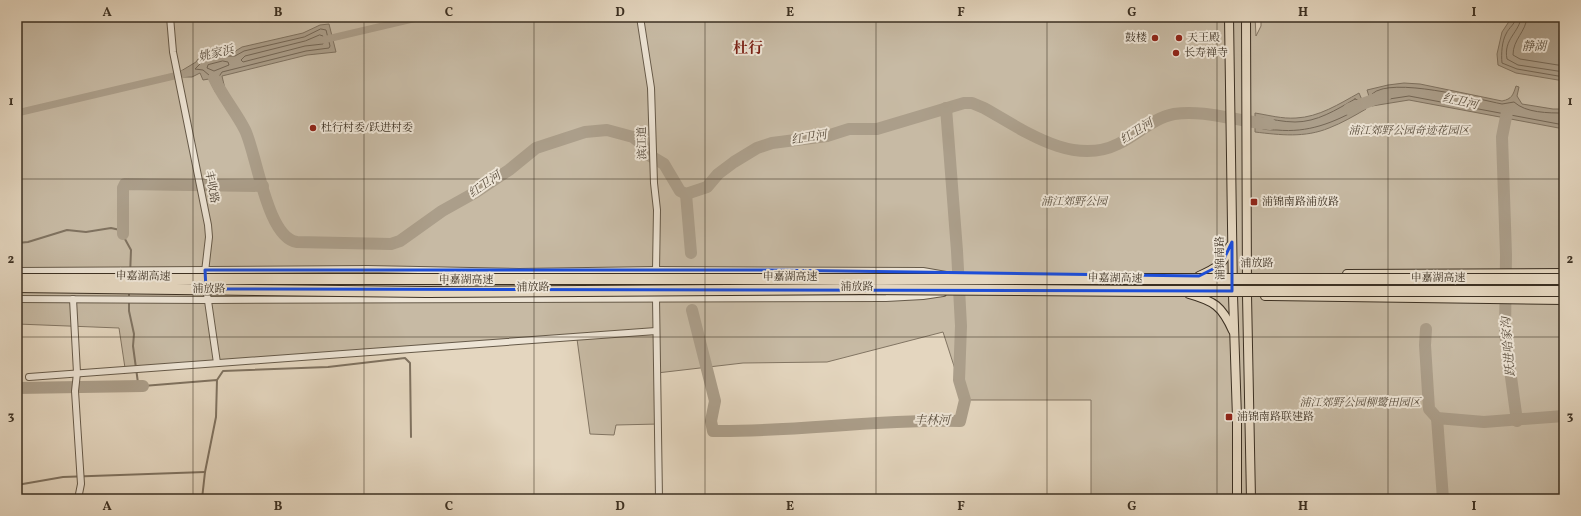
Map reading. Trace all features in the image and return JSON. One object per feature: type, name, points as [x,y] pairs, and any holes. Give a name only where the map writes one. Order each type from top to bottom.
[{"type":"highway","name":"申嘉湖高速","points":[[17,278],[1564,279]]},
{"type":"highway","name":"申嘉湖高速","points":[[17,287],[427,292],[862,289],[1147,292],[1564,291]]},
{"type":"main road","name":"浦锦南路","points":[[1229,17],[1232,295],[1237,418],[1237,499]]},
{"type":"main road","points":[[1246,17],[1248,108],[1247,295],[1251,499]]},
{"type":"main road","points":[[1199,276],[1221,265],[1228,254],[1232,242]]},
{"type":"main road","name":"浦放路","points":[[214,276],[1232,276],[1564,273]]},
{"type":"main road","name":"浦放路","points":[[17,278],[194,276]]},
{"type":"main road","name":"浦放路","points":[[17,290],[196,291]]},
{"type":"main road","name":"浦放路","points":[[214,291],[404,293],[970,292],[1564,300]]},
{"type":"main road","points":[[1189,294],[1206,299],[1219,306],[1226,316],[1234,336]]},
{"type":"street","name":"丰收路","points":[[170,17],[177,67],[200,179],[209,237],[205,270],[207,300],[216,363]]},
{"type":"street","name":"滨江道","points":[[640,17],[651,88],[657,229],[656,270]]},
{"type":"street","name":"浦放路","points":[[17,271],[367,269],[519,272],[656,270],[923,271],[952,276]]},
{"type":"street","name":"浦放路","points":[[17,299],[207,300],[886,298],[923,296],[954,292]]},
{"type":"street","points":[[656,298],[659,499]]},
{"type":"street","points":[[73,299],[76,376],[75,391],[81,484],[78,499]]},
{"type":"street","points":[[28,377],[76,376],[124,370],[656,330]]},
{"type":"highlighted area","points":[[1232,242],[1232,291],[206,289],[205,270],[771,270],[1199,276],[1221,265]]},
{"type":"green space","name":"浦江郊野公园","points":[[17,17],[1255,17],[1256,36],[1261,26],[1261,17],[1564,17],[1564,499],[1091,499],[1091,400],[965,400],[943,332],[827,362],[743,363],[657,373],[659,424],[616,425],[614,435],[590,434],[577,339],[125,368],[119,328],[17,324]]},
{"type":"water","name":"静湖","points":[[1512,17],[1564,17],[1564,81],[1516,73],[1498,65],[1497,54],[1502,32]]},
{"type":"water","points":[[329,24],[336,52],[307,55],[222,76],[225,89],[216,93],[209,79],[203,80],[200,73],[192,77],[183,77],[181,71],[196,62],[198,59],[223,51],[234,52],[242,47],[303,33],[320,25]]},
{"type":"water","points":[[1404,83],[1420,84],[1502,101],[1512,96],[1516,86],[1519,87],[1517,96],[1522,104],[1553,109],[1564,109],[1564,129],[1409,100],[1372,106],[1367,90]]},
{"type":"water","points":[[1359,93],[1366,109],[1329,128],[1311,133],[1292,135],[1255,132],[1255,113],[1286,118],[1304,117],[1321,113]]},
{"type":"waterway","name":"姚家浜","points":[[323,40],[421,17]]},
{"type":"waterway","name":"姚家浜","points":[[17,113],[191,72]]},
{"type":"waterway","name":"红卫河","points":[[214,78],[245,130],[264,194],[278,226],[287,237],[297,242],[391,244],[400,241],[442,211],[476,192],[509,170],[536,148],[585,132],[607,130],[633,137],[643,145],[647,154],[664,164],[680,191],[686,194],[707,187],[718,174],[734,162],[757,148],[772,143],[827,136],[849,129],[877,129],[964,103],[972,103],[984,108],[1014,126],[1048,142],[1065,148],[1083,151],[1101,150],[1118,144],[1159,119],[1174,114],[1210,114],[1270,124]]},
{"type":"waterway","name":"红卫河","points":[[1349,109],[1386,95]]},
{"type":"waterway","name":"丰林河","points":[[692,310],[715,401],[711,421],[713,431],[775,430],[898,422],[960,421],[965,400],[959,380],[961,326],[946,108]]},
{"type":"waterway","name":"跃进哈家沟","points":[[1507,112],[1502,137],[1506,255],[1505,333],[1517,421]]},
{"type":"waterway","points":[[123,234],[123,188],[125,184],[263,186]]},
{"type":"waterway","name":"丰林河","points":[[686,194],[691,253]]},
{"type":"waterway","points":[[17,243],[28,242],[67,230],[86,232],[111,228],[120,230],[131,250],[130,276]]},
{"type":"waterway","points":[[129,291],[129,311],[134,334],[133,346],[138,383],[143,386],[217,380],[216,417],[205,472],[202,499]]},
{"type":"waterway","points":[[1426,329],[1425,345],[1429,409],[1437,418]]},
{"type":"waterway","points":[[217,380],[223,371],[328,367],[405,358],[410,363],[411,437]]},
{"type":"waterway","points":[[17,388],[143,386]]},
{"type":"waterway","name":"跃进哈家沟","points":[[1443,499],[1437,418],[1484,422],[1564,416]]},
{"type":"waterway","points":[[17,485],[63,477],[205,472]]},
{"type":"place","name":"鼓楼","points":[[1155,38]]},
{"type":"place","name":"天王殿","points":[[1179,38]]},
{"type":"place","name":"长寿禅寺","points":[[1176,53]]},
{"type":"place","name":"杜行村委/跃进村委","points":[[313,128]]},
{"type":"place","name":"浦锦南路浦放路","points":[[1254,202]]},
{"type":"place","name":"浦锦南路联建路","points":[[1229,417]]},
{"type":"district","name":"杜行","points":[[748,49]]},
{"type":"park label","name":"浦江郊野公园奇迹花园区","points":[[1409,131]]},
{"type":"park label","name":"浦江郊野公园柳鹭田园区","points":[[1360,403]]}]
